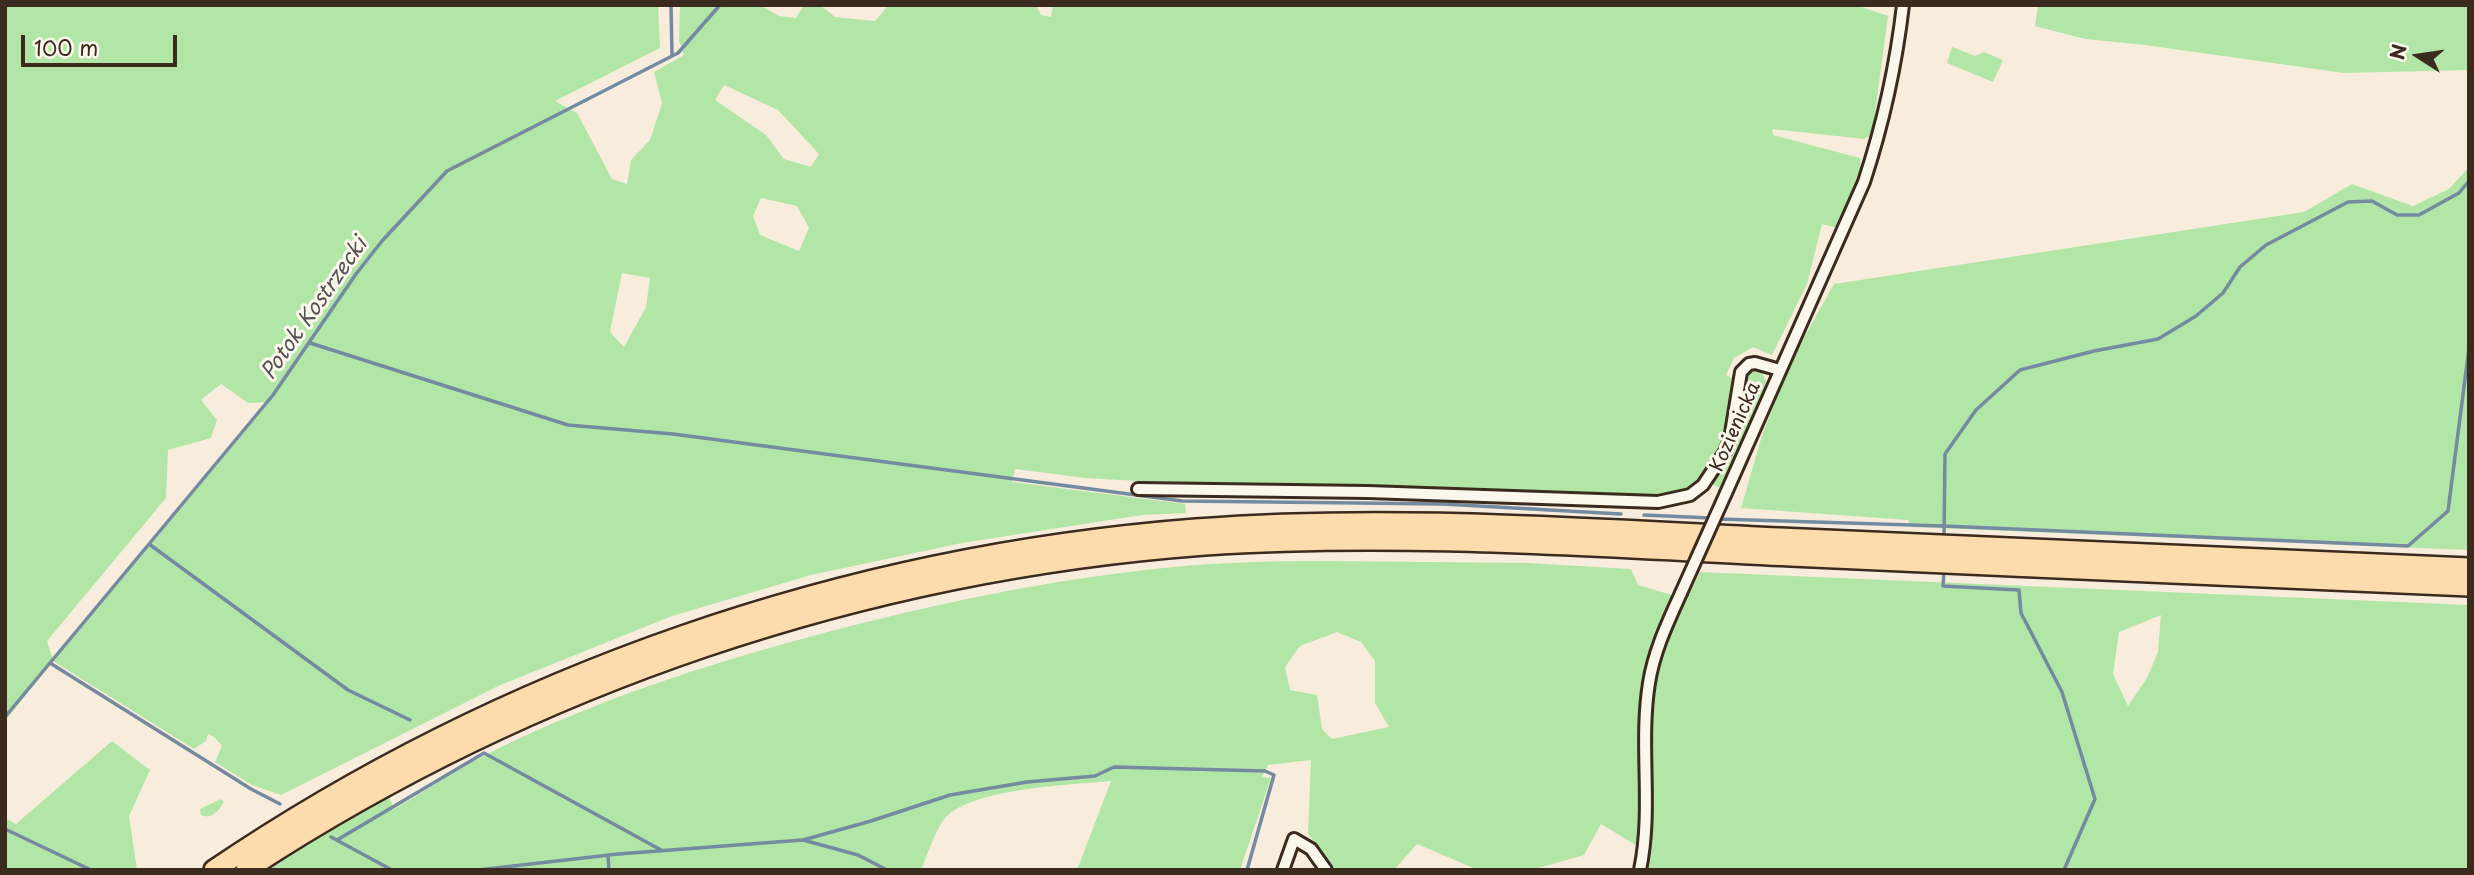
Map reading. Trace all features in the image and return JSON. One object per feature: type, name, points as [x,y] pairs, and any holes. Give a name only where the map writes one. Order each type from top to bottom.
[{"type":"highway","points":[[214,870],[302,813],[417,749],[532,695],[642,650],[775,606],[856,583],[996,554],[1083,540],[1201,528],[1295,524],[1441,524],[2469,569]]},
{"type":"highway","points":[[246,870],[347,808],[442,756],[537,712],[666,660],[746,633],[862,600],[962,578],[1084,558],[1209,545],[1433,542],[2469,586]]},
{"type":"street","name":"Kozienicka","points":[[1640,870],[1646,842],[1648,685],[1661,636],[1864,182],[1879,136],[1898,51],[1903,5]]},
{"type":"street","points":[[1138,489],[1367,492],[1658,502],[1680,498],[1697,491],[1725,452],[1733,428],[1739,379],[1744,368],[1755,363],[1780,370]]},
{"type":"street","points":[[1283,870],[1294,839],[1311,849],[1326,870]]},
{"type":"green space","points":[[5,5],[658,5],[660,48],[555,101],[577,113],[612,179],[627,184],[631,160],[650,140],[662,103],[654,72],[684,55],[679,40],[680,5],[760,5],[779,16],[796,18],[804,5],[820,5],[835,17],[875,21],[889,5],[1036,5],[1041,15],[1051,17],[1053,5],[1856,5],[1888,16],[1872,135],[1864,139],[1772,129],[1773,135],[1860,158],[1861,170],[1837,228],[1822,224],[1807,284],[1772,355],[1753,347],[1734,358],[1726,375],[1732,378],[1731,397],[1725,435],[1719,452],[1700,480],[1684,489],[1664,495],[1412,487],[1264,488],[1085,478],[1015,469],[1012,482],[1185,504],[1186,513],[1142,515],[962,543],[811,575],[672,616],[498,686],[281,795],[252,785],[215,762],[222,746],[214,737],[208,734],[206,741],[194,749],[53,661],[5,721]],"holes":[[[724,85],[778,110],[819,154],[811,167],[784,159],[766,135],[715,100]],[[761,198],[797,206],[809,228],[799,251],[760,235],[753,216]],[[622,273],[650,278],[646,307],[624,347],[610,332]],[[221,384],[248,403],[269,402],[53,660],[47,641],[166,498],[168,450],[211,438],[217,420],[201,400]]]},
{"type":"green space","points":[[2038,5],[2469,5],[2469,70],[2344,73],[2085,39],[2035,26]]},
{"type":"green space","points":[[1952,47],[1975,56],[1984,52],[2003,60],[1993,82],[1947,63]]},
{"type":"green space","points":[[2469,167],[2469,550],[1911,527],[1908,520],[1741,508],[1763,432],[1794,355],[1834,284],[2304,212],[2352,184],[2413,206],[2449,189]]},
{"type":"green space","points":[[1749,371],[1762,373],[1766,381],[1763,394],[1720,488],[1710,483],[1735,436],[1740,391]]},
{"type":"green space","points":[[1308,561],[1527,563],[1631,569],[1638,585],[1672,595],[1653,639],[1640,687],[1639,847],[1601,824],[1584,855],[1535,869],[1478,870],[1417,844],[1394,870],[1337,870],[1308,834],[1311,760],[1268,765],[1262,777],[1271,778],[1240,870],[1077,870],[1111,781],[1024,790],[979,799],[961,807],[943,820],[921,870],[266,870],[315,838],[389,797],[394,809],[482,757],[533,732],[610,700],[728,660],[899,614],[1081,578],[1173,567]],"holes":[[[1337,632],[1361,642],[1375,661],[1375,703],[1389,727],[1332,739],[1322,729],[1317,695],[1290,690],[1285,667],[1300,646]]]},
{"type":"green space","points":[[1700,572],[2469,605],[2469,870],[1646,870],[1650,822],[1650,724],[1656,676],[1675,623]],"holes":[[[2161,615],[2158,652],[2147,678],[2128,706],[2113,674],[2119,632]]]},
{"type":"green space","points":[[112,741],[150,770],[129,816],[137,870],[5,870],[5,818],[16,824]]},
{"type":"green space","points":[[221,799],[224,802],[214,814],[201,815],[200,809]]},
{"type":"waterway","points":[[671,5],[672,56]]},
{"type":"waterway","name":"Potok Kostrzecki","points":[[5,717],[273,395],[356,274],[382,241],[447,171],[678,53],[720,5]]},
{"type":"waterway","points":[[1944,537],[1945,454],[1976,410],[2020,370],[2094,351],[2158,339],[2196,316],[2223,293],[2240,267],[2266,245],[2348,202],[2372,201],[2397,215],[2419,215],[2459,193],[2469,181]]},
{"type":"waterway","points":[[310,343],[568,425],[673,434],[1182,501],[1443,504],[1621,514]]},
{"type":"waterway","points":[[1718,519],[2408,546],[2448,511],[2469,348]]},
{"type":"waterway","points":[[1644,515],[1710,518]]},
{"type":"waterway","points":[[149,544],[348,690],[410,720]]},
{"type":"waterway","points":[[1944,571],[1943,586],[2019,590],[2021,613],[2062,692],[2095,799],[2064,870]]},
{"type":"waterway","points":[[50,663],[251,789],[280,804]]},
{"type":"waterway","points":[[337,840],[484,753],[661,850]]},
{"type":"waterway","points":[[803,840],[950,795],[1027,782],[1095,776],[1114,767],[1265,771],[1274,775],[1247,870]]},
{"type":"waterway","points":[[5,829],[91,870]]},
{"type":"waterway","points":[[331,837],[392,870]]},
{"type":"waterway","points":[[478,870],[618,854],[803,840],[858,855],[887,870]]},
{"type":"waterway","points":[[608,855],[609,870]]}]
